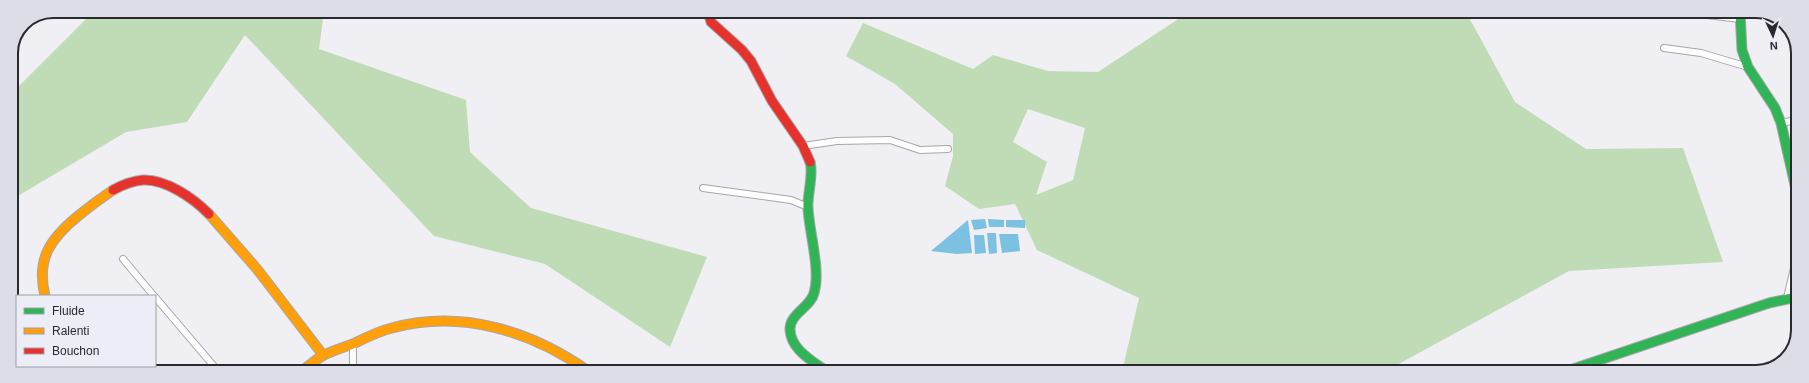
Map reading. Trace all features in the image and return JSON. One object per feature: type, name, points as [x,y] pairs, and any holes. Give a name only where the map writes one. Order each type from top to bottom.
[{"type":"street","points":[[710,18],[711,22],[751,60],[772,101],[803,146],[811,165],[808,207],[816,277],[815,290],[813,298],[792,321],[790,330],[794,343],[799,351],[818,365]]},
{"type":"street","points":[[1740,18],[1742,50],[1748,67],[1775,108],[1781,123],[1791,165]]},
{"type":"street","points":[[1664,48],[1701,53],[1748,67]]},
{"type":"street","points":[[1781,123],[1791,121]]},
{"type":"street","points":[[803,146],[837,140],[890,140],[920,150],[948,149]]},
{"type":"street","points":[[45,295],[42,286],[41,271],[43,257],[50,244],[60,231],[116,188],[132,182],[145,180],[177,190],[192,198],[206,210],[236,242],[323,355]]},
{"type":"street","points":[[702,188],[791,200],[808,207]]},
{"type":"street","points":[[123,259],[154,295]]},
{"type":"street","points":[[1787,298],[1791,281]]},
{"type":"street","points":[[156,297],[213,365]]},
{"type":"street","points":[[1585,365],[1791,297]]},
{"type":"street","points":[[310,365],[323,355],[353,344],[376,333],[410,324],[438,322],[490,326],[529,336],[569,356],[580,365]]},
{"type":"street","points":[[353,344],[353,365]]},
{"type":"green space","points":[[87,18],[323,18],[319,49],[466,100],[470,152],[531,208],[707,257],[670,347],[545,264],[434,236],[245,35],[187,122],[126,132],[18,196],[18,87]]},
{"type":"green space","points":[[1180,18],[1469,18],[1515,102],[1586,149],[1683,148],[1723,262],[1569,271],[1397,365],[1124,365],[1139,298],[1037,250],[1015,204],[979,209],[945,186],[953,156],[953,134],[895,84],[846,56],[863,23],[973,69],[993,55],[1048,71],[1098,72]],"holes":[[[1028,109],[1085,128],[1073,180],[1036,195],[1047,162],[1013,142]]]},
{"type":"water","points":[[985,219],[987,228],[974,230],[971,220]]},
{"type":"water","points":[[988,219],[1004,220],[1004,227],[989,227]]},
{"type":"water","points":[[968,220],[972,253],[957,254],[931,251]]},
{"type":"water","points":[[1006,220],[1025,220],[1025,228],[1006,227]]},
{"type":"water","points":[[987,233],[996,233],[997,253],[989,254]]},
{"type":"water","points":[[999,234],[1018,234],[1020,251],[1002,253]]},
{"type":"water","points":[[974,235],[984,235],[986,253],[975,254]]},
{"type":"traffic: fast","points":[[1740,18],[1742,50],[1748,67],[1775,108],[1781,123],[1791,167]]},
{"type":"traffic: fast","points":[[810,162],[811,178],[808,208],[815,262],[816,284],[812,298],[793,319],[790,330],[791,337],[798,349],[817,365]]},
{"type":"traffic: fast","points":[[1585,365],[1769,303],[1791,298]]},
{"type":"traffic: slow","points":[[45,295],[42,271],[44,260],[53,242],[78,216],[113,190]]},
{"type":"traffic: slow","points":[[209,214],[257,269],[323,355]]},
{"type":"traffic: slow","points":[[310,365],[324,355],[382,331],[418,323],[444,321],[494,327],[519,335],[543,345],[579,365]]},
{"type":"traffic: jam","points":[[710,18],[711,22],[742,50],[751,61],[772,101],[803,146],[810,162]]},
{"type":"traffic: jam","points":[[113,190],[120,186],[143,180],[161,183],[170,186],[187,196],[209,214]]}]
